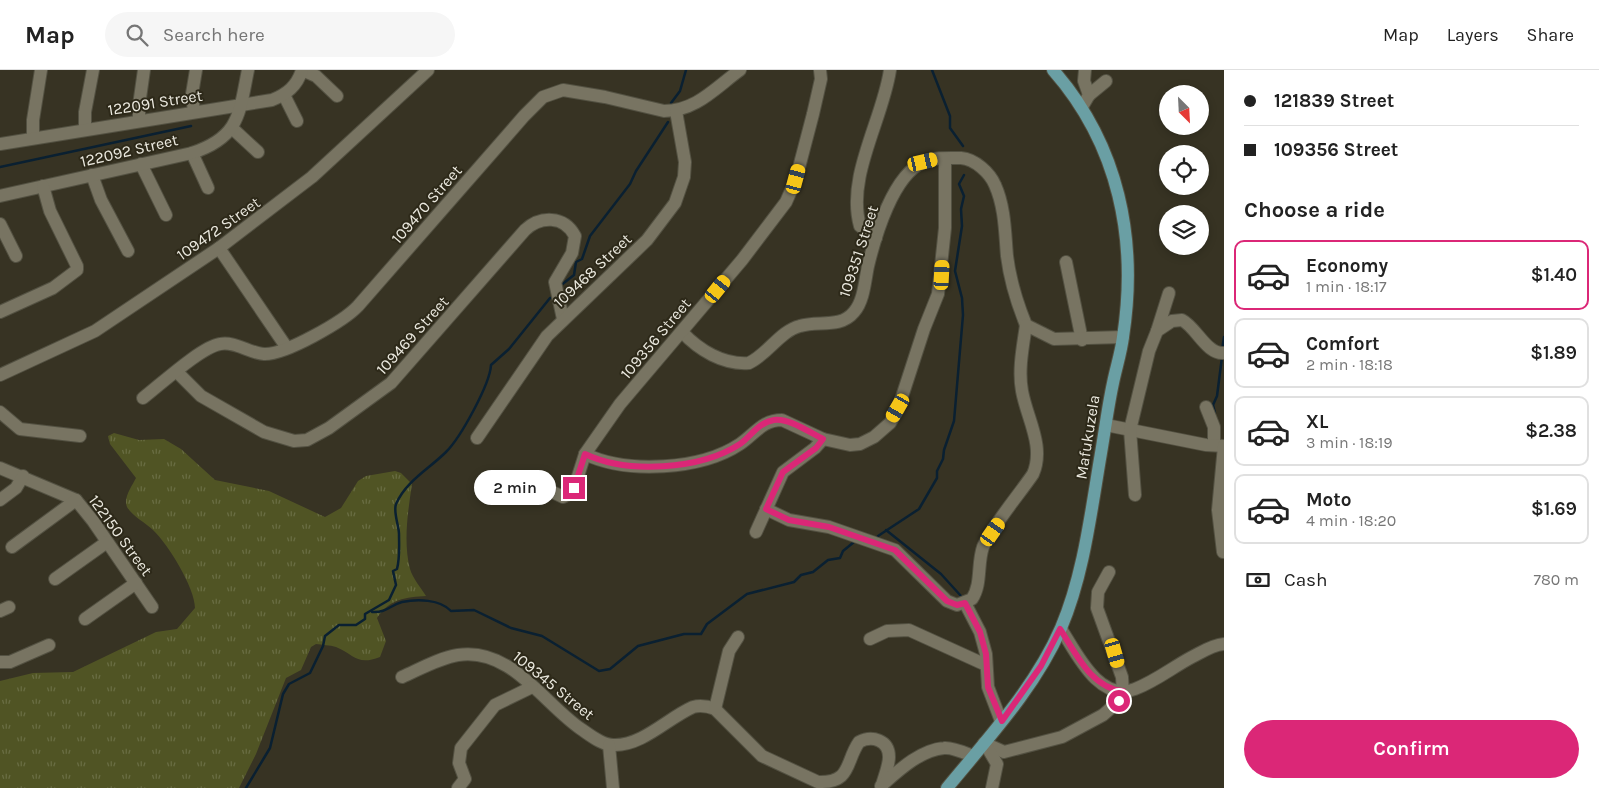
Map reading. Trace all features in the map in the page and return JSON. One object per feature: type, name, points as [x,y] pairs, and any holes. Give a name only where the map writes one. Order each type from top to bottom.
[{"type":"main road","name":"Mafukuzela","points":[[947,788],[1002,721],[1048,656],[1060,629],[1078,574],[1123,337],[1128,252],[1124,218],[1116,182],[1105,150],[1082,107],[1053,70]]},
{"type":"street","points":[[33,138],[32,120],[41,70]]},
{"type":"street","points":[[85,130],[85,112],[93,70]]},
{"type":"street","points":[[139,121],[144,70]]},
{"type":"street","points":[[194,112],[192,94],[196,70]]},
{"type":"street","points":[[248,70],[242,104],[233,129],[258,152]]},
{"type":"street","points":[[297,121],[284,95],[295,84],[302,70],[316,76],[337,96]]},
{"type":"street","name":"109472 Street","points":[[0,375],[110,323],[219,248],[312,177],[428,70]]},
{"type":"street","points":[[676,111],[702,100],[740,70]]},
{"type":"street","name":"109356 Street","points":[[546,488],[562,497],[570,496],[585,454],[620,404],[682,332],[786,202],[796,179],[813,114],[820,70]]},
{"type":"street","points":[[876,238],[860,226],[856,206],[864,160],[881,112],[890,70]]},
{"type":"street","points":[[1074,70],[1085,75],[1089,95]]},
{"type":"street","points":[[1082,107],[1089,95],[1106,81]]},
{"type":"street","name":"109470 Street","points":[[143,398],[176,372],[221,343],[267,354],[288,348],[326,329],[354,311],[524,116],[551,93],[568,90],[676,111]]},
{"type":"street","name":"122091 Street","points":[[0,144],[242,104],[284,95]]},
{"type":"street","name":"109468 Street","points":[[477,438],[533,353],[563,319],[647,240],[675,203],[684,177],[685,162],[676,111]]},
{"type":"street","name":"122092 Street","points":[[0,196],[192,153],[222,140],[233,129]]},
{"type":"street","points":[[192,153],[208,188]]},
{"type":"street","points":[[585,454],[615,464],[684,465],[733,448],[760,426],[775,420],[782,420],[823,439],[850,445],[860,444],[885,429],[898,408],[940,284],[945,228],[945,158]]},
{"type":"street","name":"109351 Street","points":[[682,332],[697,346],[709,353],[739,363],[749,363],[798,326],[836,323],[846,318],[858,306],[876,238],[886,211],[908,175],[923,162],[945,158],[966,159],[981,168],[995,185],[1005,231],[1010,277],[1026,325]]},
{"type":"street","points":[[141,164],[166,215]]},
{"type":"street","points":[[92,175],[101,200],[128,251]]},
{"type":"street","points":[[0,312],[53,288],[77,270],[77,266],[50,211],[43,186]]},
{"type":"street","name":"109469 Street","points":[[176,372],[201,396],[264,432],[294,441],[315,436],[368,401],[391,383],[525,230],[542,220],[561,222],[570,228],[575,236],[572,253],[555,282],[563,319]]},
{"type":"street","points":[[0,224],[16,256]]},
{"type":"street","points":[[219,248],[288,348]]},
{"type":"street","points":[[1066,262],[1082,340]]},
{"type":"street","points":[[1134,495],[1130,430],[1149,351],[1169,293]]},
{"type":"street","points":[[1157,330],[1172,321],[1182,320],[1194,327],[1210,348],[1218,354],[1224,354]]},
{"type":"street","points":[[766,509],[789,520],[829,527],[895,550],[947,601],[957,605],[965,603],[976,594],[984,546],[1033,474],[1038,463],[1039,451],[1022,391],[1021,375],[1026,325],[1054,339],[1082,340],[1123,337]]},
{"type":"street","points":[[1206,407],[1221,446],[1218,510],[1223,552]]},
{"type":"street","points":[[0,412],[20,429],[80,436]]},
{"type":"street","points":[[1106,425],[1221,446]]},
{"type":"street","points":[[756,532],[783,472],[816,448],[823,439]]},
{"type":"street","name":"122150 Street","points":[[0,468],[23,476],[76,500],[152,607]]},
{"type":"street","points":[[0,500],[16,488],[23,476]]},
{"type":"street","points":[[12,547],[76,500]]},
{"type":"street","points":[[55,579],[107,542]]},
{"type":"street","points":[[984,743],[1004,752],[1062,737],[1113,708],[1122,697],[1122,678],[1115,653],[1097,608],[1098,592],[1109,572]]},
{"type":"street","points":[[85,618],[136,584]]},
{"type":"street","points":[[965,603],[980,632],[988,687],[1002,721]]},
{"type":"street","points":[[1060,629],[1092,675],[1104,685],[1123,691],[1141,686],[1202,652],[1224,644]]},
{"type":"street","points":[[870,639],[887,631],[909,630],[986,665]]},
{"type":"street","points":[[715,709],[729,651],[738,637]]},
{"type":"street","points":[[0,662],[10,662],[49,645]]},
{"type":"street","points":[[1202,652],[1224,651]]},
{"type":"street","name":"109345 Street","points":[[402,677],[446,658],[477,654],[510,666],[571,722],[609,745]]},
{"type":"street","points":[[458,788],[465,779],[459,763],[461,748],[495,706],[532,687]]},
{"type":"street","points":[[613,788],[609,745],[632,741],[693,707],[702,705],[715,709],[762,756],[818,782],[827,782],[841,777],[848,769],[859,742],[872,738],[877,739],[884,744],[889,757],[881,787]]},
{"type":"street","points":[[984,743],[997,764],[992,788]]},
{"type":"street","points":[[881,787],[916,758],[932,751],[950,748],[974,756]]},
{"type":"green space","points":[[114,433],[139,440],[164,439],[181,449],[215,480],[269,491],[325,517],[341,508],[358,481],[366,476],[395,471],[401,473],[412,484],[407,527],[408,559],[413,576],[426,596],[398,600],[387,607],[377,618],[386,641],[380,657],[361,660],[334,646],[316,644],[311,647],[301,670],[286,678],[256,754],[239,788],[0,788],[0,681],[33,673],[73,672],[156,632],[177,629],[195,608],[191,589],[173,556],[153,530],[127,507],[127,496],[136,478],[110,444],[108,436]]},
{"type":"waterway","points":[[671,103],[680,91],[686,70]]},
{"type":"waterway","points":[[932,70],[950,116],[950,128],[963,146]]},
{"type":"waterway","points":[[560,286],[574,275],[576,262],[582,259],[590,236],[630,184],[636,171],[668,122]]},
{"type":"waterway","points":[[0,167],[191,126]]},
{"type":"waterway","points":[[878,536],[919,509],[937,478],[937,471],[943,459],[944,450],[954,421],[963,315],[962,298],[955,271],[962,226],[961,209],[964,196],[959,184],[964,175]]},
{"type":"waterway","points":[[246,788],[270,748],[283,694],[289,684],[310,673],[323,646],[325,636],[339,625],[356,625],[365,619],[365,614],[389,600],[396,585],[393,571],[397,569],[399,560],[399,531],[395,507],[400,496],[412,482],[452,445],[467,423],[480,397],[491,365],[509,349],[550,298]]},
{"type":"waterway","points":[[1222,350],[1224,337]]},
{"type":"waterway","points":[[1215,413],[1213,405],[1217,396],[1222,357]]},
{"type":"waterway","points":[[886,530],[941,574],[961,596]]},
{"type":"waterway","points":[[372,612],[385,610],[398,603],[414,600],[435,602],[451,611],[474,610],[511,628],[542,636],[599,671],[610,669],[638,646],[684,634],[701,634],[707,624],[747,594],[794,582],[801,575],[813,572],[828,560],[840,558],[843,551],[854,542]]},
{"type":"route","points":[[574,488],[585,454],[615,464],[684,465],[733,448],[760,426],[769,421],[782,420],[823,439],[816,448],[783,472],[766,509],[789,520],[829,527],[895,550],[947,601],[957,605],[965,603],[975,619],[980,632],[986,654],[988,687],[1002,721],[1048,656],[1060,629],[1092,675],[1104,685],[1123,691],[1119,701]]}]
